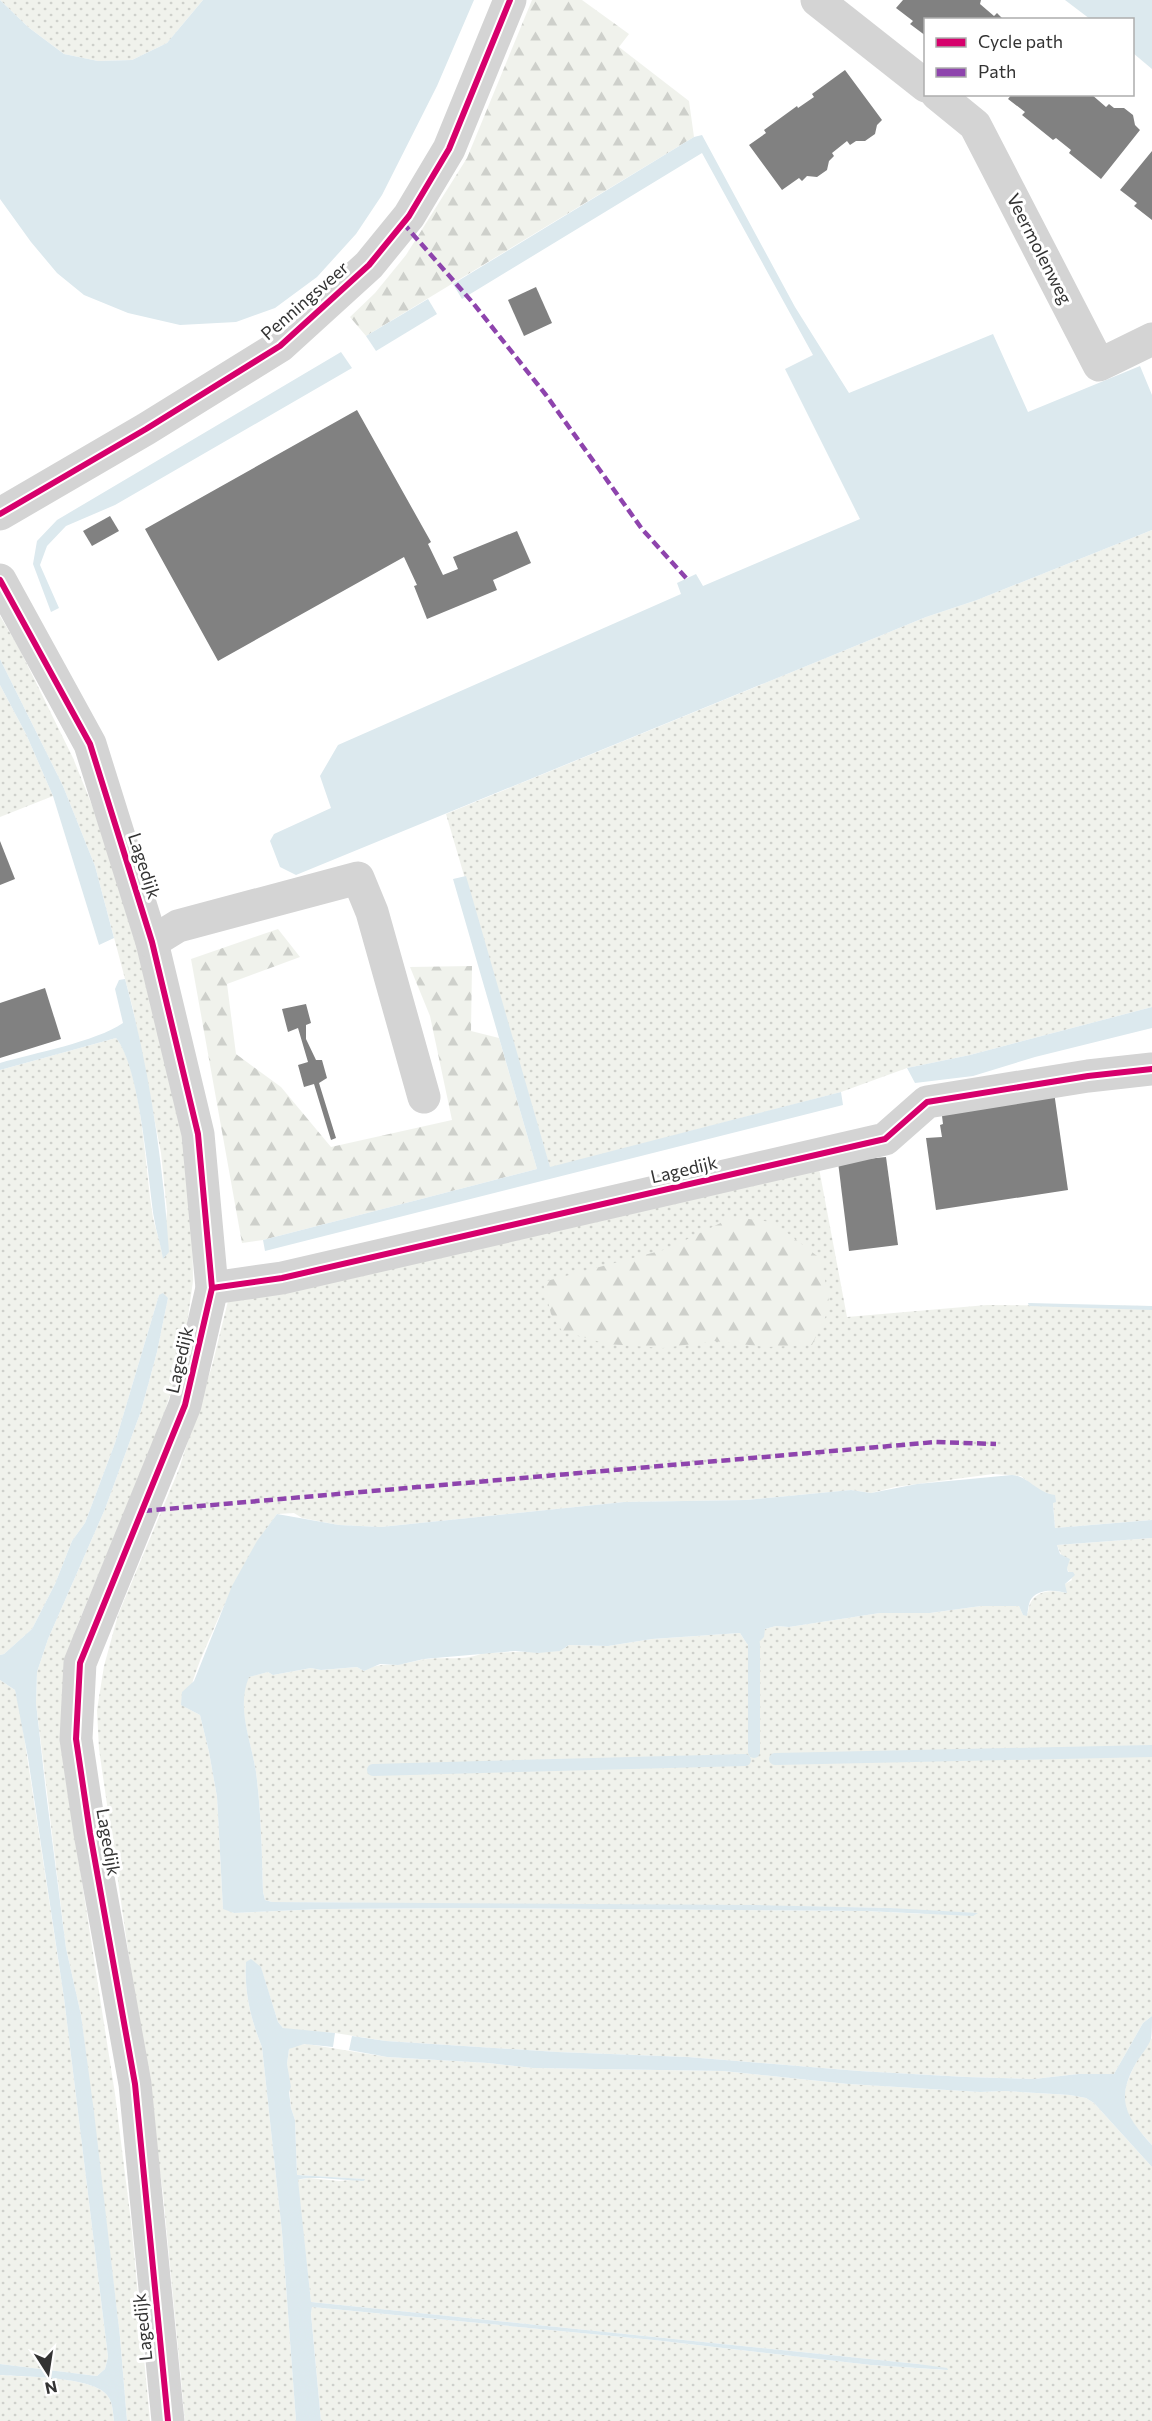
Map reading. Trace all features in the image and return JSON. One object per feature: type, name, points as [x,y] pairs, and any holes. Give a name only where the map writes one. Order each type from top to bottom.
[{"type":"street","name":"Penningsveer","points":[[0,514],[146,429],[280,346],[369,265],[409,216],[449,149],[510,0]]},
{"type":"street","points":[[816,0],[924,84]]},
{"type":"street","name":"Veermolenweg","points":[[939,96],[975,125],[1099,365],[1152,339]]},
{"type":"street","name":"Lagedijk","points":[[0,580],[90,744],[152,942],[198,1134],[212,1288],[185,1406],[80,1663],[76,1739],[90,1833],[135,2084],[168,2421]]},
{"type":"street","points":[[152,942],[178,926],[358,878],[372,912],[424,1097]]},
{"type":"street","name":"Lagedijk","points":[[212,1288],[294,1276],[885,1139],[927,1102],[1088,1076],[1152,1069]]},
{"type":"green space","points":[[0,0],[203,0],[167,43],[132,60],[98,61],[64,54],[28,27]]},
{"type":"green space","points":[[532,0],[582,0],[629,34],[619,47],[689,101],[694,137],[366,336],[350,317],[375,293],[406,255],[467,158]]},
{"type":"green space","points":[[1152,530],[1152,1007],[970,1055],[907,1068],[841,1092],[550,1168],[446,814],[926,617],[977,600]]},
{"type":"green space","points":[[0,616],[19,648],[73,758],[112,855],[181,1112],[192,1209],[193,1281],[183,1353],[160,1427],[77,1626],[66,1673],[60,1741],[115,2094],[131,2222],[150,2421],[127,2421],[120,2337],[81,2015],[66,1948],[36,1703],[37,1672],[48,1639],[105,1509],[141,1411],[157,1352],[168,1298],[159,1295],[115,1443],[85,1523],[72,1541],[55,1584],[32,1629],[0,1655],[0,1070],[116,1038],[125,1053],[138,1098],[154,1222],[163,1258],[167,1211],[161,1153],[133,1009],[95,866],[63,786],[0,659]]},
{"type":"green space","points":[[0,685],[26,734],[53,796],[0,817]]},
{"type":"green space","points":[[278,929],[300,957],[227,984],[236,1054],[281,1087],[331,1147],[452,1120],[430,1016],[410,967],[472,966],[471,1031],[499,1038],[537,1169],[263,1240],[242,1243],[191,959]]},
{"type":"green space","points":[[818,1163],[847,1317],[987,1305],[1152,1306],[1152,1520],[1055,1528],[1053,1502],[1049,1494],[1038,1490],[1021,1476],[993,1474],[895,1487],[871,1493],[851,1490],[746,1500],[624,1502],[381,1527],[339,1525],[302,1518],[294,1513],[277,1514],[249,1557],[226,1602],[196,1670],[187,1708],[200,1715],[209,1752],[217,1797],[223,1908],[234,1913],[323,1909],[473,1908],[865,1911],[925,1914],[890,1908],[272,1902],[265,1900],[258,1787],[243,1700],[248,1677],[268,1672],[273,1675],[311,1668],[321,1670],[357,1667],[364,1671],[377,1666],[428,1659],[463,1658],[483,1653],[560,1651],[569,1645],[608,1646],[652,1639],[740,1633],[747,1644],[758,1643],[765,1629],[776,1626],[789,1627],[880,1613],[930,1613],[981,1606],[1019,1606],[1023,1615],[1028,1613],[1032,1600],[1041,1593],[1053,1591],[1066,1593],[1065,1584],[1072,1580],[1057,1545],[1152,1538],[1152,2016],[1143,2023],[1114,2074],[1078,2074],[1034,2079],[859,2071],[688,2057],[557,2052],[386,2041],[335,2033],[290,2030],[283,2028],[278,2022],[261,1968],[246,1962],[249,2006],[262,2047],[282,2232],[296,2421],[185,2421],[163,2193],[99,1749],[97,1710],[104,1666],[118,1615],[179,1469],[212,1366],[228,1301]]},
{"type":"green space","points":[[733,1217],[773,1222],[821,1259],[830,1307],[812,1345],[767,1347],[714,1341],[663,1348],[607,1344],[562,1331],[551,1314],[543,1282],[667,1249]]},
{"type":"green space","points":[[0,1680],[15,1690],[20,1710],[64,1998],[108,2357],[105,2369],[97,2376],[0,2364]]},
{"type":"green space","points":[[1152,2038],[1152,2145],[1132,2121],[1125,2105],[1125,2096],[1130,2075]]},
{"type":"green space","points":[[307,2044],[387,2057],[533,2068],[723,2071],[848,2084],[980,2092],[1004,2091],[1086,2098],[1094,2103],[1152,2167],[1152,2421],[321,2421],[312,2307],[654,2340],[871,2365],[947,2370],[918,2364],[311,2302],[297,2180],[309,2178],[339,2181],[364,2179],[297,2175],[295,2120],[291,2108],[287,2064],[289,2049],[296,2045]]},
{"type":"green space","points":[[0,2375],[42,2377],[91,2385],[109,2398],[114,2421],[0,2421]]},
{"type":"shaded area","points":[[0,0],[28,27],[64,54],[98,61],[132,60],[167,43],[203,0],[474,0],[437,86],[382,195],[356,234],[317,277],[275,308],[236,322],[180,325],[128,313],[84,295],[57,273],[0,199]]},
{"type":"shaded area","points":[[1065,0],[1152,0],[1152,69],[1134,54],[1134,18],[1089,18]]},
{"type":"shaded area","points":[[702,135],[795,307],[849,393],[993,334],[1028,412],[1140,366],[1152,395],[1152,530],[977,600],[926,617],[296,875],[280,867],[270,841],[274,834],[331,808],[320,776],[338,745],[681,594],[677,583],[696,574],[703,586],[860,519],[785,369],[813,355],[702,153],[462,299],[453,284],[694,137]]},
{"type":"shaded area","points":[[428,299],[437,314],[376,351],[366,336]]},
{"type":"shaded area","points":[[341,352],[352,368],[115,505],[66,526],[47,546],[40,565],[59,608],[51,612],[33,564],[37,541],[57,520]]},
{"type":"shaded area","points":[[0,659],[63,786],[95,866],[114,938],[99,945],[53,796],[26,734],[0,685]]},
{"type":"shaded area","points":[[466,876],[550,1167],[841,1092],[843,1105],[265,1251],[263,1240],[537,1169],[453,879]]},
{"type":"shaded area","points":[[125,979],[148,1080],[159,1149],[169,1252],[163,1259],[154,1218],[137,1097],[124,1052],[116,1038],[0,1070],[0,1063],[97,1036],[123,1023],[115,989],[119,980]]},
{"type":"shaded area","points":[[1152,1007],[1152,1028],[1035,1057],[973,1076],[915,1083],[907,1068],[970,1055]]},
{"type":"shaded area","points":[[163,1293],[168,1298],[157,1352],[141,1411],[105,1509],[48,1639],[37,1672],[36,1703],[46,1792],[66,1948],[81,2015],[120,2337],[127,2421],[114,2421],[109,2398],[91,2385],[42,2377],[0,2375],[0,2364],[97,2376],[105,2369],[108,2357],[64,1998],[28,1758],[15,1690],[0,1680],[0,1655],[32,1629],[55,1584],[72,1541],[85,1523],[115,1443],[159,1295]]},
{"type":"shaded area","points":[[1028,1303],[1152,1306],[1152,1310],[1029,1306]]},
{"type":"shaded area","points":[[1012,1475],[1023,1478],[1043,1491],[1055,1495],[1056,1502],[1053,1503],[1055,1528],[1152,1520],[1152,1538],[1057,1545],[1060,1554],[1070,1559],[1068,1572],[1073,1572],[1075,1575],[1065,1584],[1067,1593],[1047,1591],[1033,1597],[1029,1603],[1027,1616],[1023,1615],[1019,1606],[981,1606],[930,1613],[880,1613],[789,1627],[776,1626],[765,1629],[764,1637],[758,1643],[747,1644],[740,1633],[652,1639],[608,1646],[569,1645],[560,1651],[538,1653],[515,1651],[424,1659],[398,1665],[380,1664],[364,1671],[357,1667],[321,1670],[311,1668],[273,1675],[268,1672],[249,1677],[244,1700],[244,1712],[258,1787],[265,1900],[272,1902],[890,1908],[978,1913],[973,1916],[865,1911],[473,1908],[323,1909],[234,1913],[223,1909],[217,1797],[209,1752],[200,1715],[181,1705],[182,1692],[194,1681],[232,1586],[257,1541],[277,1514],[339,1525],[381,1527],[624,1502],[746,1500],[851,1490],[871,1493],[917,1484]]},
{"type":"shaded area","points":[[251,1959],[261,1967],[278,2022],[283,2028],[335,2033],[333,2047],[304,2044],[289,2049],[287,2064],[291,2087],[289,2092],[291,2108],[295,2120],[297,2175],[365,2179],[364,2181],[319,2178],[298,2180],[311,2302],[918,2364],[948,2370],[871,2365],[654,2340],[312,2307],[321,2421],[296,2421],[282,2232],[262,2047],[247,1995],[246,1962]]},
{"type":"shaded area","points":[[1152,2016],[1151,2039],[1130,2076],[1125,2098],[1130,2116],[1152,2145],[1152,2167],[1094,2103],[1086,2098],[1070,2095],[848,2084],[723,2071],[533,2068],[387,2057],[349,2050],[352,2036],[386,2041],[557,2052],[688,2057],[859,2071],[1034,2079],[1078,2074],[1114,2074],[1143,2023]]},
{"type":"building","points":[[903,0],[981,0],[980,4],[994,16],[997,13],[1002,18],[924,18],[924,34],[910,24],[913,21],[896,8]]},
{"type":"building","points":[[845,70],[882,120],[877,125],[875,134],[865,141],[856,141],[850,145],[847,141],[832,153],[834,156],[829,161],[827,170],[817,177],[807,176],[802,181],[799,178],[782,190],[749,145],[766,133],[764,130],[797,106],[798,108],[814,97],[812,94]]},
{"type":"building","points":[[1010,96],[1093,96],[1106,107],[1109,104],[1114,108],[1124,108],[1133,115],[1135,125],[1140,130],[1101,179],[1069,153],[1071,150],[1056,138],[1053,140],[1022,115],[1025,112],[1008,99]]},
{"type":"building","points":[[1152,151],[1152,220],[1134,206],[1137,203],[1120,190]]},
{"type":"building","points":[[536,287],[552,323],[524,336],[508,300]]},
{"type":"building","points":[[357,410],[431,542],[428,544],[443,575],[458,569],[453,557],[517,531],[531,563],[493,580],[497,590],[427,619],[414,586],[417,585],[404,557],[218,661],[145,529]]},
{"type":"building","points":[[110,516],[119,531],[92,546],[83,531]]},
{"type":"building","points":[[0,841],[15,879],[0,885]]},
{"type":"building","points":[[45,988],[61,1039],[0,1058],[0,1003]]},
{"type":"building","points":[[306,1004],[311,1023],[306,1025],[306,1039],[316,1060],[322,1060],[327,1078],[319,1083],[336,1138],[331,1140],[314,1084],[304,1087],[298,1065],[308,1062],[298,1028],[288,1032],[282,1009]]},
{"type":"building","points":[[1054,1092],[1068,1190],[936,1210],[926,1138],[942,1137],[941,1108]]},
{"type":"building","points":[[886,1157],[898,1245],[849,1251],[838,1162]]},
{"type":"waterway","points":[[754,1644],[754,1752]]},
{"type":"waterway","points":[[775,1759],[1152,1751]]},
{"type":"waterway","points":[[373,1770],[745,1760]]},
{"type":"marked path","points":[[403,223],[473,303],[546,395],[642,529],[687,579]]},
{"type":"marked path","points":[[143,1511],[936,1442],[996,1444]]},
{"type":"cycle path","points":[[0,514],[146,429],[280,346],[369,265],[409,216],[449,149],[510,0]]},
{"type":"cycle path","points":[[0,580],[90,744],[152,942],[198,1134],[212,1288],[185,1405],[80,1663],[76,1739],[90,1833],[135,2084],[168,2421]]},
{"type":"cycle path","points":[[212,1288],[282,1278],[885,1139],[927,1102],[1088,1076],[1152,1069]]}]
